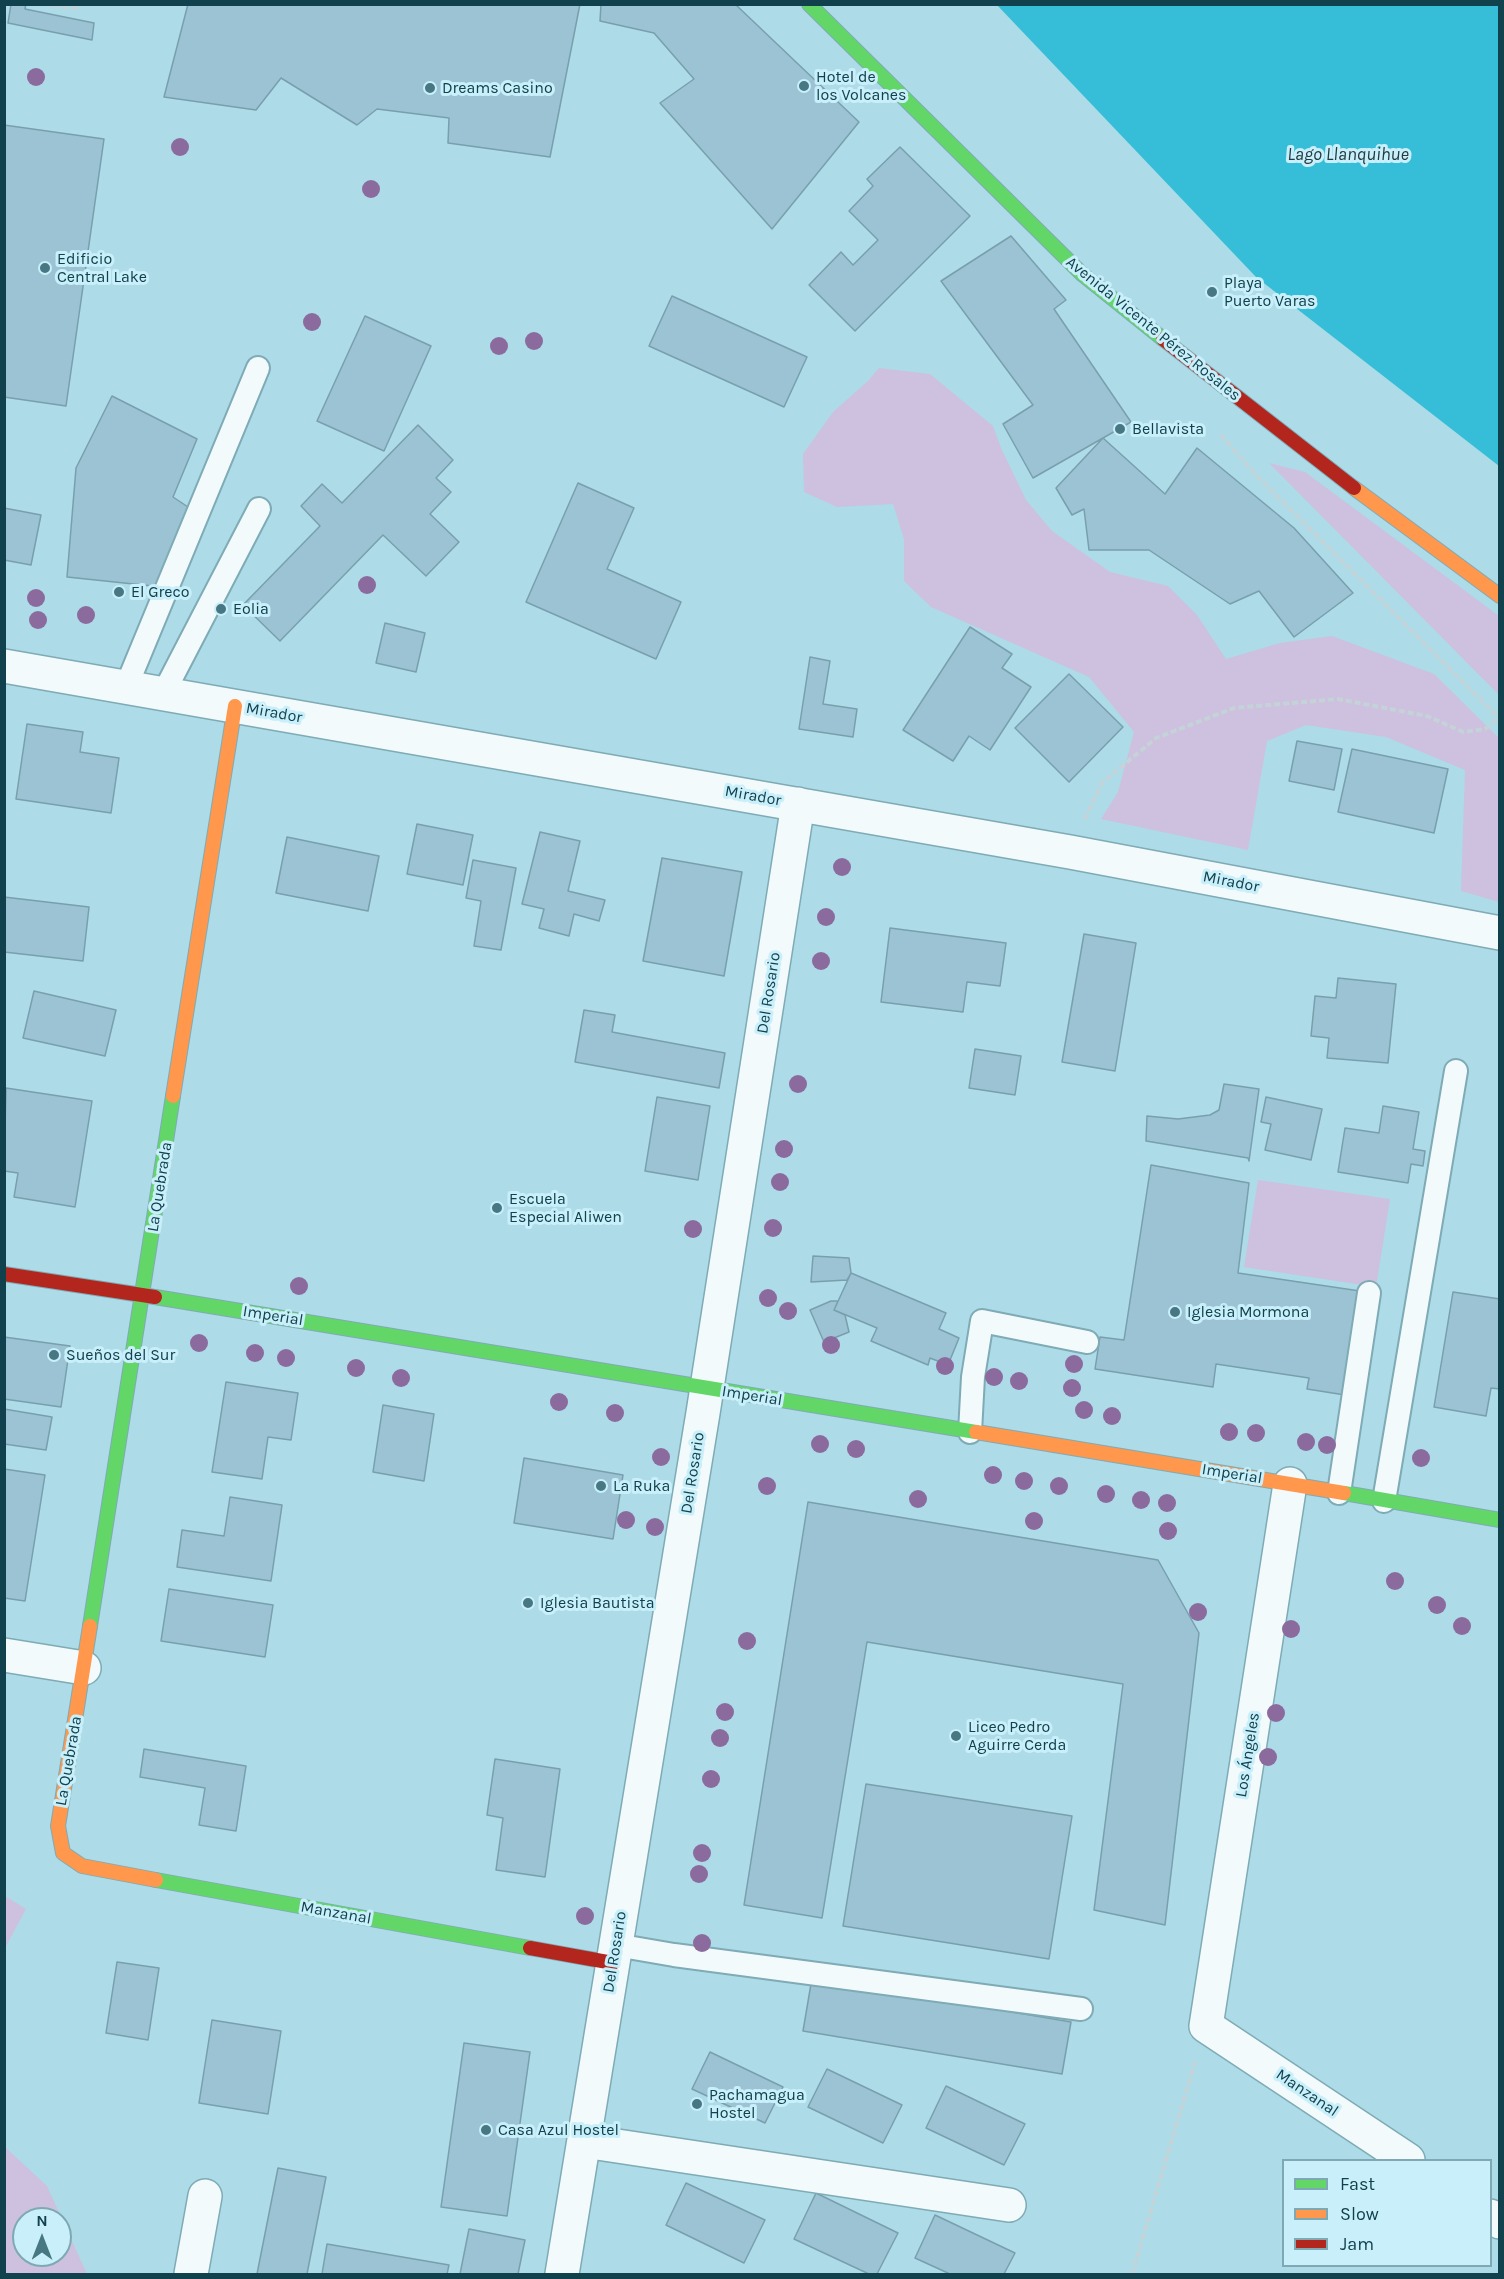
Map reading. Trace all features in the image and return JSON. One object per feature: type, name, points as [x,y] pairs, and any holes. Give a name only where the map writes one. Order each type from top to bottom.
[{"type":"street","name":"Avenida Vicente Pérez Rosales","points":[[809,4],[1082,274],[1315,459],[1500,596]]},
{"type":"street","name":"Mirador","points":[[4,666],[1070,852],[1500,933]]},
{"type":"street","name":"La Quebrada","points":[[63,1853],[58,1826],[235,706]]},
{"type":"street","name":"Del Rosario","points":[[562,2274],[707,1388],[798,804]]},
{"type":"street","name":"Imperial","points":[[4,1274],[143,1295],[1500,1520]]},
{"type":"street","name":"Los Ángeles","points":[[1206,2026],[1290,1484]]},
{"type":"street","points":[[4,1655],[84,1668]]},
{"type":"street","name":"Manzanal","points":[[63,1853],[82,1866],[615,1954]]},
{"type":"street","name":"Manzanal","points":[[1206,2026],[1406,2159]]},
{"type":"street","points":[[584,2141],[1009,2205]]},
{"type":"street","points":[[191,2274],[205,2196]]},
{"type":"lane","points":[[126,687],[258,368]]},
{"type":"lane","points":[[163,694],[259,509]]},
{"type":"lane","points":[[1384,1501],[1456,1071]]},
{"type":"lane","points":[[1339,1493],[1369,1293]]},
{"type":"lane","points":[[970,1432],[973,1377],[982,1321],[1087,1342]]},
{"type":"lane","points":[[615,1954],[674,1955],[1081,2009]]},
{"type":"path","points":[[45,4],[77,9],[78,4]]},
{"type":"path","points":[[1070,852],[1102,783],[1156,738],[1234,708],[1338,699],[1427,716],[1463,732],[1485,729],[1499,719],[1257,476],[1219,432]]},
{"type":"path","points":[[1132,2274],[1206,2026]]},
{"type":"shaded area","points":[[879,368],[930,374],[993,426],[1026,500],[1052,531],[1110,572],[1168,586],[1197,615],[1226,659],[1280,643],[1332,636],[1434,674],[1499,738],[1499,902],[1461,891],[1465,770],[1386,737],[1306,725],[1267,741],[1248,850],[1101,819],[1118,792],[1134,732],[1089,677],[931,607],[904,581],[904,539],[893,504],[837,507],[804,492],[803,454],[833,412]]},
{"type":"shaded area","points":[[1269,463],[1305,472],[1499,616],[1499,695]]},
{"type":"shaded area","points":[[1258,1180],[1390,1199],[1376,1287],[1244,1267]]},
{"type":"shaded area","points":[[5,1896],[26,1909],[5,1948]]},
{"type":"shaded area","points":[[4,2146],[47,2186],[57,2207],[12,2207],[12,2267],[72,2267],[72,2241],[87,2274],[5,2274]]},
{"type":"water","name":"Lago Llanquihue","points":[[997,5],[1499,5],[1499,466],[1256,277]]},
{"type":"building","points":[[11,4],[26,4],[25,9],[94,23],[92,40],[8,23]]},
{"type":"building","name":"Dreams Casino","points":[[188,4],[580,4],[550,157],[448,143],[449,118],[377,109],[357,125],[281,78],[256,110],[164,97]]},
{"type":"building","points":[[601,4],[735,4],[859,122],[772,229],[660,103],[694,79],[654,33],[600,21]]},
{"type":"building","name":"Edificio Central Lake","points":[[4,125],[104,139],[66,406],[4,397]]},
{"type":"building","points":[[900,147],[970,216],[855,331],[809,285],[841,252],[853,265],[878,240],[849,211],[873,186],[867,179]]},
{"type":"building","points":[[1011,236],[1066,300],[1054,309],[1131,422],[1033,478],[1003,424],[1033,405],[941,281]]},
{"type":"building","points":[[672,296],[807,357],[784,407],[649,346]]},
{"type":"building","points":[[365,316],[431,346],[384,451],[317,421]]},
{"type":"building","points":[[112,396],[197,439],[173,497],[188,507],[162,587],[67,577],[76,468]]},
{"type":"building","points":[[418,425],[453,460],[436,478],[451,492],[430,514],[459,542],[426,576],[383,535],[280,641],[243,605],[320,526],[301,506],[322,484],[342,503]]},
{"type":"building","points":[[1103,438],[1165,494],[1197,448],[1294,528],[1353,593],[1294,637],[1259,591],[1230,604],[1149,550],[1089,550],[1084,509],[1072,515],[1056,488]]},
{"type":"building","points":[[578,483],[634,508],[607,569],[681,602],[656,659],[526,602]]},
{"type":"building","points":[[4,508],[41,515],[31,565],[4,560]]},
{"type":"building","points":[[385,623],[425,633],[416,672],[376,663]]},
{"type":"building","points":[[970,627],[1012,654],[1002,668],[1031,687],[990,750],[969,736],[953,761],[903,730]]},
{"type":"building","points":[[810,657],[830,661],[823,704],[857,709],[853,737],[799,729]]},
{"type":"building","points":[[1069,674],[1123,727],[1069,782],[1015,728]]},
{"type":"building","points":[[27,724],[83,732],[80,752],[119,758],[111,813],[16,799]]},
{"type":"building","points":[[1297,741],[1342,749],[1334,790],[1289,781]]},
{"type":"building","points":[[1352,749],[1448,769],[1434,833],[1338,812]]},
{"type":"building","points":[[417,824],[473,835],[463,885],[407,874]]},
{"type":"building","points":[[540,832],[580,841],[568,891],[605,900],[599,921],[574,914],[569,936],[539,928],[544,909],[522,904]]},
{"type":"building","points":[[287,837],[379,856],[368,911],[276,893]]},
{"type":"building","points":[[662,858],[742,872],[724,976],[643,961]]},
{"type":"building","points":[[473,860],[516,868],[501,950],[474,946],[481,901],[466,898]]},
{"type":"building","points":[[4,897],[89,907],[83,961],[4,952]]},
{"type":"building","points":[[890,928],[1006,943],[1000,986],[967,982],[963,1012],[881,1002]]},
{"type":"building","points":[[1084,934],[1136,943],[1115,1071],[1062,1062]]},
{"type":"building","points":[[1338,978],[1396,984],[1388,1063],[1327,1058],[1329,1038],[1311,1036],[1315,996],[1336,998]]},
{"type":"building","points":[[34,991],[116,1010],[105,1056],[23,1038]]},
{"type":"building","points":[[584,1010],[615,1015],[612,1032],[725,1053],[719,1088],[575,1062]]},
{"type":"building","points":[[975,1049],[1021,1056],[1015,1095],[969,1088]]},
{"type":"building","points":[[1224,1084],[1259,1089],[1249,1161],[1248,1158],[1146,1141],[1147,1116],[1178,1119],[1210,1115],[1219,1110]]},
{"type":"building","points":[[6,1088],[92,1101],[75,1207],[14,1197],[18,1173],[4,1171]]},
{"type":"building","points":[[657,1097],[710,1106],[698,1180],[645,1171]]},
{"type":"building","points":[[1266,1097],[1322,1109],[1311,1160],[1265,1150],[1271,1124],[1261,1122]]},
{"type":"building","points":[[1383,1106],[1419,1112],[1413,1149],[1425,1151],[1423,1166],[1411,1164],[1408,1183],[1338,1172],[1345,1128],[1379,1133]]},
{"type":"building","points":[[1151,1165],[1249,1183],[1238,1273],[1360,1291],[1345,1395],[1307,1389],[1309,1378],[1216,1364],[1213,1387],[1095,1369],[1100,1337],[1124,1340]]},
{"type":"building","points":[[813,1256],[849,1258],[851,1273],[847,1280],[811,1282]]},
{"type":"building","points":[[851,1273],[946,1313],[939,1329],[959,1338],[948,1365],[930,1358],[928,1365],[871,1341],[877,1328],[834,1310]]},
{"type":"building","points":[[1453,1292],[1500,1299],[1500,1389],[1491,1388],[1486,1416],[1434,1407]]},
{"type":"building","points":[[831,1301],[838,1301],[834,1310],[845,1315],[849,1332],[824,1342],[810,1310]]},
{"type":"building","points":[[4,1337],[70,1346],[61,1407],[4,1399]]},
{"type":"building","points":[[226,1382],[298,1393],[291,1440],[268,1437],[262,1479],[212,1472]]},
{"type":"building","points":[[383,1405],[434,1414],[424,1481],[373,1472]]},
{"type":"building","points":[[4,1409],[52,1417],[46,1450],[4,1444]]},
{"type":"building","points":[[524,1458],[623,1475],[613,1539],[514,1523]]},
{"type":"building","points":[[4,1469],[45,1475],[25,1601],[4,1598]]},
{"type":"building","points":[[230,1497],[282,1505],[271,1581],[177,1567],[182,1530],[224,1536]]},
{"type":"building","points":[[808,1502],[1158,1560],[1199,1633],[1165,1925],[1094,1910],[1123,1684],[867,1642],[822,1918],[744,1905]]},
{"type":"building","points":[[169,1589],[273,1605],[265,1657],[161,1641]]},
{"type":"building","points":[[144,1749],[246,1766],[236,1831],[199,1825],[205,1788],[140,1777]]},
{"type":"building","points":[[495,1759],[560,1769],[545,1877],[496,1870],[503,1818],[487,1815]]},
{"type":"building","points":[[866,1784],[1072,1816],[1049,1959],[843,1926]]},
{"type":"building","points":[[117,1962],[159,1968],[148,2040],[106,2033]]},
{"type":"building","points":[[812,1978],[1071,2022],[1062,2074],[803,2031]]},
{"type":"building","points":[[212,2020],[281,2031],[268,2114],[199,2103]]},
{"type":"building","name":"Casa Azul Hostel","points":[[464,2043],[530,2052],[507,2216],[441,2207]]},
{"type":"building","points":[[710,2052],[783,2087],[765,2123],[692,2089]]},
{"type":"building","points":[[827,2069],[902,2105],[883,2143],[808,2107]]},
{"type":"building","points":[[946,2086],[1025,2124],[1004,2165],[926,2128]]},
{"type":"building","points":[[278,2168],[326,2177],[307,2274],[257,2274]]},
{"type":"building","points":[[686,2183],[765,2220],[744,2263],[666,2225]]},
{"type":"building","points":[[816,2193],[898,2233],[877,2274],[869,2274],[794,2239]]},
{"type":"building","points":[[935,2215],[1015,2253],[1004,2274],[950,2274],[915,2258]]},
{"type":"building","points":[[469,2229],[525,2240],[518,2274],[460,2274]]},
{"type":"building","points":[[327,2244],[449,2265],[447,2274],[322,2274]]},
{"type":"traffic: fast","points":[[809,4],[1082,274],[1163,339]]},
{"type":"traffic: fast","points":[[90,1626],[173,1096]]},
{"type":"traffic: fast","points":[[155,1297],[976,1432]]},
{"type":"traffic: fast","points":[[1344,1493],[1500,1520]]},
{"type":"traffic: fast","points":[[156,1880],[530,1948]]},
{"type":"traffic: slow","points":[[1354,488],[1500,596]]},
{"type":"traffic: slow","points":[[173,1096],[235,706]]},
{"type":"traffic: slow","points":[[976,1432],[1344,1493]]},
{"type":"traffic: slow","points":[[90,1626],[58,1826],[63,1853],[82,1866],[156,1880]]},
{"type":"traffic: jam","points":[[1163,339],[1354,488]]},
{"type":"traffic: jam","points":[[4,1274],[155,1297]]},
{"type":"traffic: jam","points":[[530,1948],[613,1963]]},
{"type":"place","name":"Hotel de los Volcanes","points":[[804,86]]},
{"type":"place","name":"Dreams Casino","points":[[430,88]]},
{"type":"place","name":"Edificio Central Lake","points":[[45,268]]},
{"type":"place","name":"Playa Puerto Varas","points":[[1212,292]]},
{"type":"place","name":"Bellavista","points":[[1120,429]]},
{"type":"place","name":"El Greco","points":[[119,592]]},
{"type":"place","name":"Eolia","points":[[221,609]]},
{"type":"place","name":"Escuela Especial Aliwen","points":[[497,1208]]},
{"type":"place","name":"Iglesia Mormona","points":[[1175,1312]]},
{"type":"place","name":"Sueños del Sur","points":[[54,1355]]},
{"type":"place","name":"La Ruka","points":[[601,1486]]},
{"type":"place","name":"Iglesia Bautista","points":[[528,1603]]},
{"type":"place","name":"Liceo Pedro Aguirre Cerda","points":[[956,1736]]},
{"type":"place","name":"Pachamagua Hostel","points":[[697,2104]]},
{"type":"place","name":"Casa Azul Hostel","points":[[486,2130]]}]
